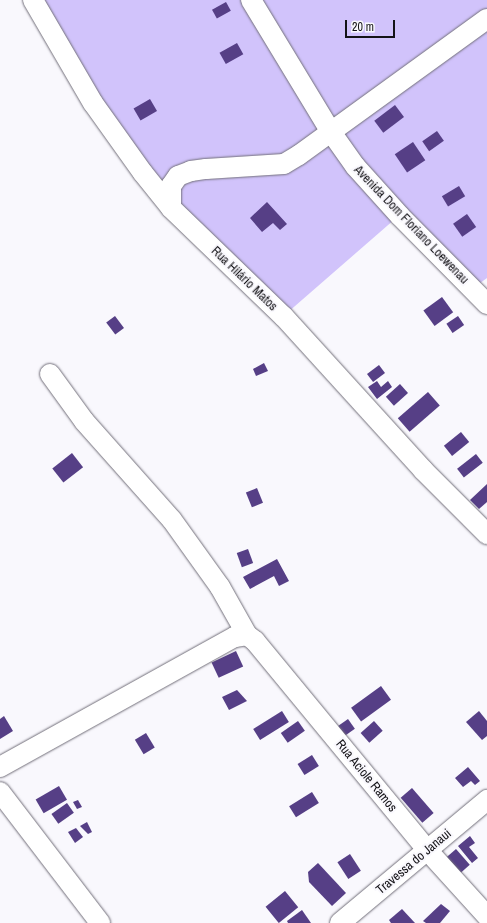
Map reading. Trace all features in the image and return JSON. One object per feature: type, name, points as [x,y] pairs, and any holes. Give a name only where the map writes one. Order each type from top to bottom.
[{"type":"street","name":"Rua Hilário Matos","points":[[33,0],[93,103],[143,173],[171,208],[284,317],[423,470],[487,534]]},
{"type":"street","name":"Avenida Dom Floriano Loewenau","points":[[251,0],[331,132],[355,166],[378,193],[487,304]]},
{"type":"street","points":[[171,208],[171,186],[178,176],[184,173],[206,169],[284,164],[331,132],[487,19]]},
{"type":"street","points":[[0,767],[235,637],[246,635],[220,587],[172,520],[84,421],[50,374]]},
{"type":"street","name":"Rua Aciole Ramos","points":[[246,635],[255,641],[428,851],[487,916]]},
{"type":"street","points":[[0,792],[100,923]]},
{"type":"street","name":"Travessa do Janaui","points":[[340,923],[428,851],[487,800]]},
{"type":"shaded area","points":[[25,0],[487,0],[487,278],[476,286],[395,219],[287,313],[166,216]]},
{"type":"building","points":[[226,2],[231,11],[217,19],[212,10]]},
{"type":"building","points":[[237,43],[243,54],[226,64],[220,53]]},
{"type":"building","points":[[150,99],[157,111],[141,121],[134,108]]},
{"type":"building","points":[[395,105],[404,117],[383,133],[374,121]]},
{"type":"building","points":[[437,131],[444,141],[429,151],[422,141]]},
{"type":"building","points":[[413,142],[425,160],[407,173],[395,154]]},
{"type":"building","points":[[459,186],[465,196],[448,207],[442,196]]},
{"type":"building","points":[[267,202],[287,224],[280,230],[273,223],[262,232],[250,218]]},
{"type":"building","points":[[467,214],[476,227],[462,237],[453,224]]},
{"type":"building","points":[[442,297],[453,312],[435,326],[423,311]]},
{"type":"building","points":[[115,316],[124,328],[115,335],[106,323]]},
{"type":"building","points":[[458,316],[464,325],[453,333],[446,324]]},
{"type":"building","points":[[264,363],[268,371],[256,376],[253,369]]},
{"type":"building","points":[[379,365],[385,373],[373,382],[367,374]]},
{"type":"building","points":[[377,381],[381,387],[388,381],[392,387],[377,399],[368,387]]},
{"type":"building","points":[[400,384],[408,393],[394,406],[386,397]]},
{"type":"building","points":[[428,392],[440,406],[410,432],[398,418]]},
{"type":"building","points":[[461,432],[469,442],[452,456],[444,446]]},
{"type":"building","points":[[72,453],[83,467],[63,483],[52,468]]},
{"type":"building","points":[[476,454],[483,463],[464,477],[457,469]]},
{"type":"building","points":[[487,484],[487,502],[479,509],[470,500]]},
{"type":"building","points":[[257,488],[263,503],[252,507],[246,492]]},
{"type":"building","points":[[248,549],[253,563],[242,567],[237,553]]},
{"type":"building","points":[[277,559],[289,581],[279,586],[274,576],[250,589],[243,577]]},
{"type":"building","points":[[236,651],[243,666],[219,678],[212,662]]},
{"type":"building","points":[[381,686],[391,700],[361,722],[351,708]]},
{"type":"building","points":[[237,690],[247,701],[229,710],[222,697]]},
{"type":"building","points":[[282,711],[289,722],[260,740],[253,729]]},
{"type":"building","points":[[479,711],[487,721],[487,736],[482,740],[466,722]]},
{"type":"building","points":[[4,716],[13,731],[0,739],[0,719]]},
{"type":"building","points":[[348,719],[355,729],[344,736],[337,726]]},
{"type":"building","points":[[298,721],[305,731],[288,743],[281,733]]},
{"type":"building","points":[[374,721],[383,731],[369,743],[361,733]]},
{"type":"building","points":[[146,733],[155,748],[144,754],[135,740]]},
{"type":"building","points":[[312,755],[319,766],[304,775],[298,764]]},
{"type":"building","points":[[468,767],[480,781],[475,785],[471,781],[463,787],[455,778]]},
{"type":"building","points":[[59,786],[67,800],[44,813],[36,800]]},
{"type":"building","points":[[412,788],[434,813],[422,823],[401,798]]},
{"type":"building","points":[[312,792],[319,803],[296,817],[289,806]]},
{"type":"building","points":[[78,800],[82,807],[77,809],[73,802]]},
{"type":"building","points":[[67,803],[74,813],[58,824],[51,814]]},
{"type":"building","points":[[87,822],[92,832],[88,834],[80,826]]},
{"type":"building","points":[[76,828],[83,837],[75,843],[68,832]]},
{"type":"building","points":[[470,836],[475,843],[469,847],[478,858],[472,863],[458,846]]},
{"type":"building","points":[[456,849],[470,865],[460,873],[446,858]]},
{"type":"building","points":[[350,854],[361,871],[348,879],[337,862]]},
{"type":"building","points":[[318,863],[346,893],[332,906],[309,882],[308,872]]},
{"type":"building","points":[[285,891],[298,907],[279,923],[266,907]]},
{"type":"building","points":[[441,904],[450,911],[440,923],[426,923],[423,921]]},
{"type":"building","points":[[402,909],[415,923],[391,923],[389,920]]},
{"type":"building","points":[[302,910],[311,923],[288,923],[287,921]]}]
